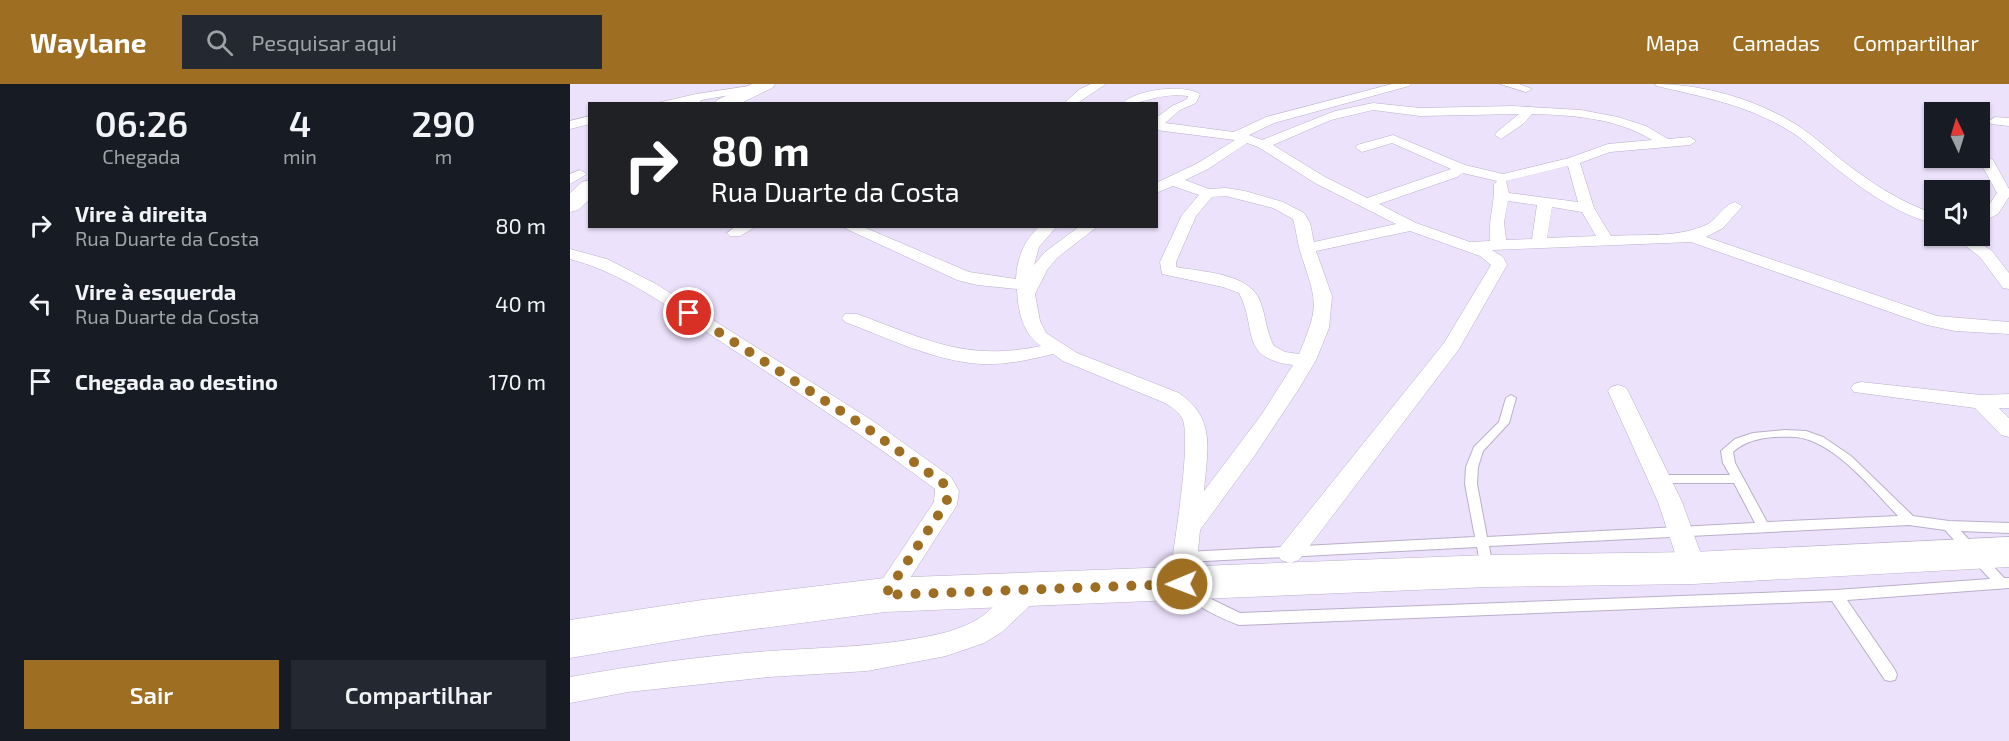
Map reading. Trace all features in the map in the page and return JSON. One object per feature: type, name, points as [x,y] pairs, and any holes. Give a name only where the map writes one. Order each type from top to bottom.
[{"type":"main road","points":[[725,97],[756,85]]},
{"type":"main road","points":[[570,639],[702,618],[885,595],[1030,589],[1184,571],[1687,549],[1989,559]]},
{"type":"street","points":[[701,84],[725,97]]},
{"type":"street","points":[[1070,102],[1084,91],[1100,84]]},
{"type":"street","points":[[1165,185],[1203,166],[1241,137],[1276,118],[1405,84]]},
{"type":"street","points":[[1506,84],[1526,89]]},
{"type":"street","points":[[1660,84],[1732,101],[1773,117],[1805,135],[1874,189],[1924,216]]},
{"type":"street","points":[[1129,102],[1132,98],[1157,93],[1182,91],[1194,94],[1192,101],[1176,108],[1158,124]]},
{"type":"street","points":[[676,102],[725,97]]},
{"type":"street","points":[[1263,144],[1329,117],[1374,106],[1413,111],[1528,111],[1604,118],[1643,130],[1665,142]]},
{"type":"street","points":[[1501,135],[1520,121],[1528,111]]},
{"type":"street","points":[[571,132],[588,121]]},
{"type":"street","points":[[1995,121],[2009,122]]},
{"type":"street","points":[[1158,126],[1241,137],[1263,144],[1312,176],[1366,204],[1411,226],[1493,257],[1498,265],[1497,271],[1452,345],[1303,532],[1290,553]]},
{"type":"street","points":[[1362,148],[1385,140],[1393,140],[1461,168],[1503,178],[1573,161],[1608,148],[1690,141]]},
{"type":"street","points":[[1573,161],[1587,208],[1606,240]]},
{"type":"street","points":[[1990,167],[2004,193],[1990,213]]},
{"type":"street","points":[[1366,204],[1452,174],[1461,168]]},
{"type":"street","points":[[1498,244],[1496,222],[1502,196],[1500,187],[1503,178]]},
{"type":"street","points":[[1165,185],[1208,193],[1226,192],[1245,195],[1292,212],[1302,221],[1307,248],[1320,276],[1324,305],[1318,334],[1306,360],[1268,420],[1189,527]]},
{"type":"street","points":[[1208,193],[1189,215],[1168,262],[1168,270],[1228,283],[1246,290],[1256,311],[1266,351],[1275,355],[1306,360]]},
{"type":"street","points":[[1502,196],[1587,208]]},
{"type":"street","points":[[1539,242],[1545,202]]},
{"type":"street","points":[[1692,237],[1718,225],[1735,206]]},
{"type":"street","points":[[1307,248],[1411,226]]},
{"type":"street","points":[[852,228],[963,276],[1025,290]]},
{"type":"street","points":[[1043,228],[1028,252],[1025,290],[1031,321],[1040,336],[1056,348],[1089,366],[1172,398],[1188,408],[1196,423],[1197,445],[1184,571]]},
{"type":"street","points":[[1025,290],[1051,255],[1088,228]]},
{"type":"street","points":[[1469,247],[1539,242],[1692,237],[1933,321],[1955,325],[2009,328]]},
{"type":"street","points":[[1975,246],[1986,254],[2009,284]]},
{"type":"street","points":[[570,254],[600,262],[650,288],[864,426],[943,483],[948,490],[945,505],[885,595]]},
{"type":"street","points":[[851,318],[975,358],[1000,358],[1056,348]]},
{"type":"street","points":[[1861,388],[1981,402],[2009,401]]},
{"type":"street","points":[[1618,391],[1659,478],[1687,549]]},
{"type":"street","points":[[1981,402],[2009,430]]},
{"type":"street","points":[[570,690],[652,677],[769,664],[867,659],[946,644],[974,635],[992,624],[1030,589]]},
{"type":"lane","points":[[1511,398],[1504,423],[1478,450],[1472,467],[1471,484],[1485,557],[1290,553],[1184,571],[1204,602],[1239,618],[1836,595],[1989,559],[2009,528]]},
{"type":"lane","points":[[1763,527],[1729,463],[1727,451],[1734,442],[1755,436],[1783,433],[1807,435],[1830,444],[1910,520],[1989,559]]},
{"type":"lane","points":[[1659,478],[1737,479]]},
{"type":"lane","points":[[1687,549],[1763,527],[1910,520]]},
{"type":"lane","points":[[1836,595],[1890,675]]},
{"type":"route","points":[[689,313],[864,426],[943,483],[948,490],[945,505],[885,595],[1182,584]]}]
